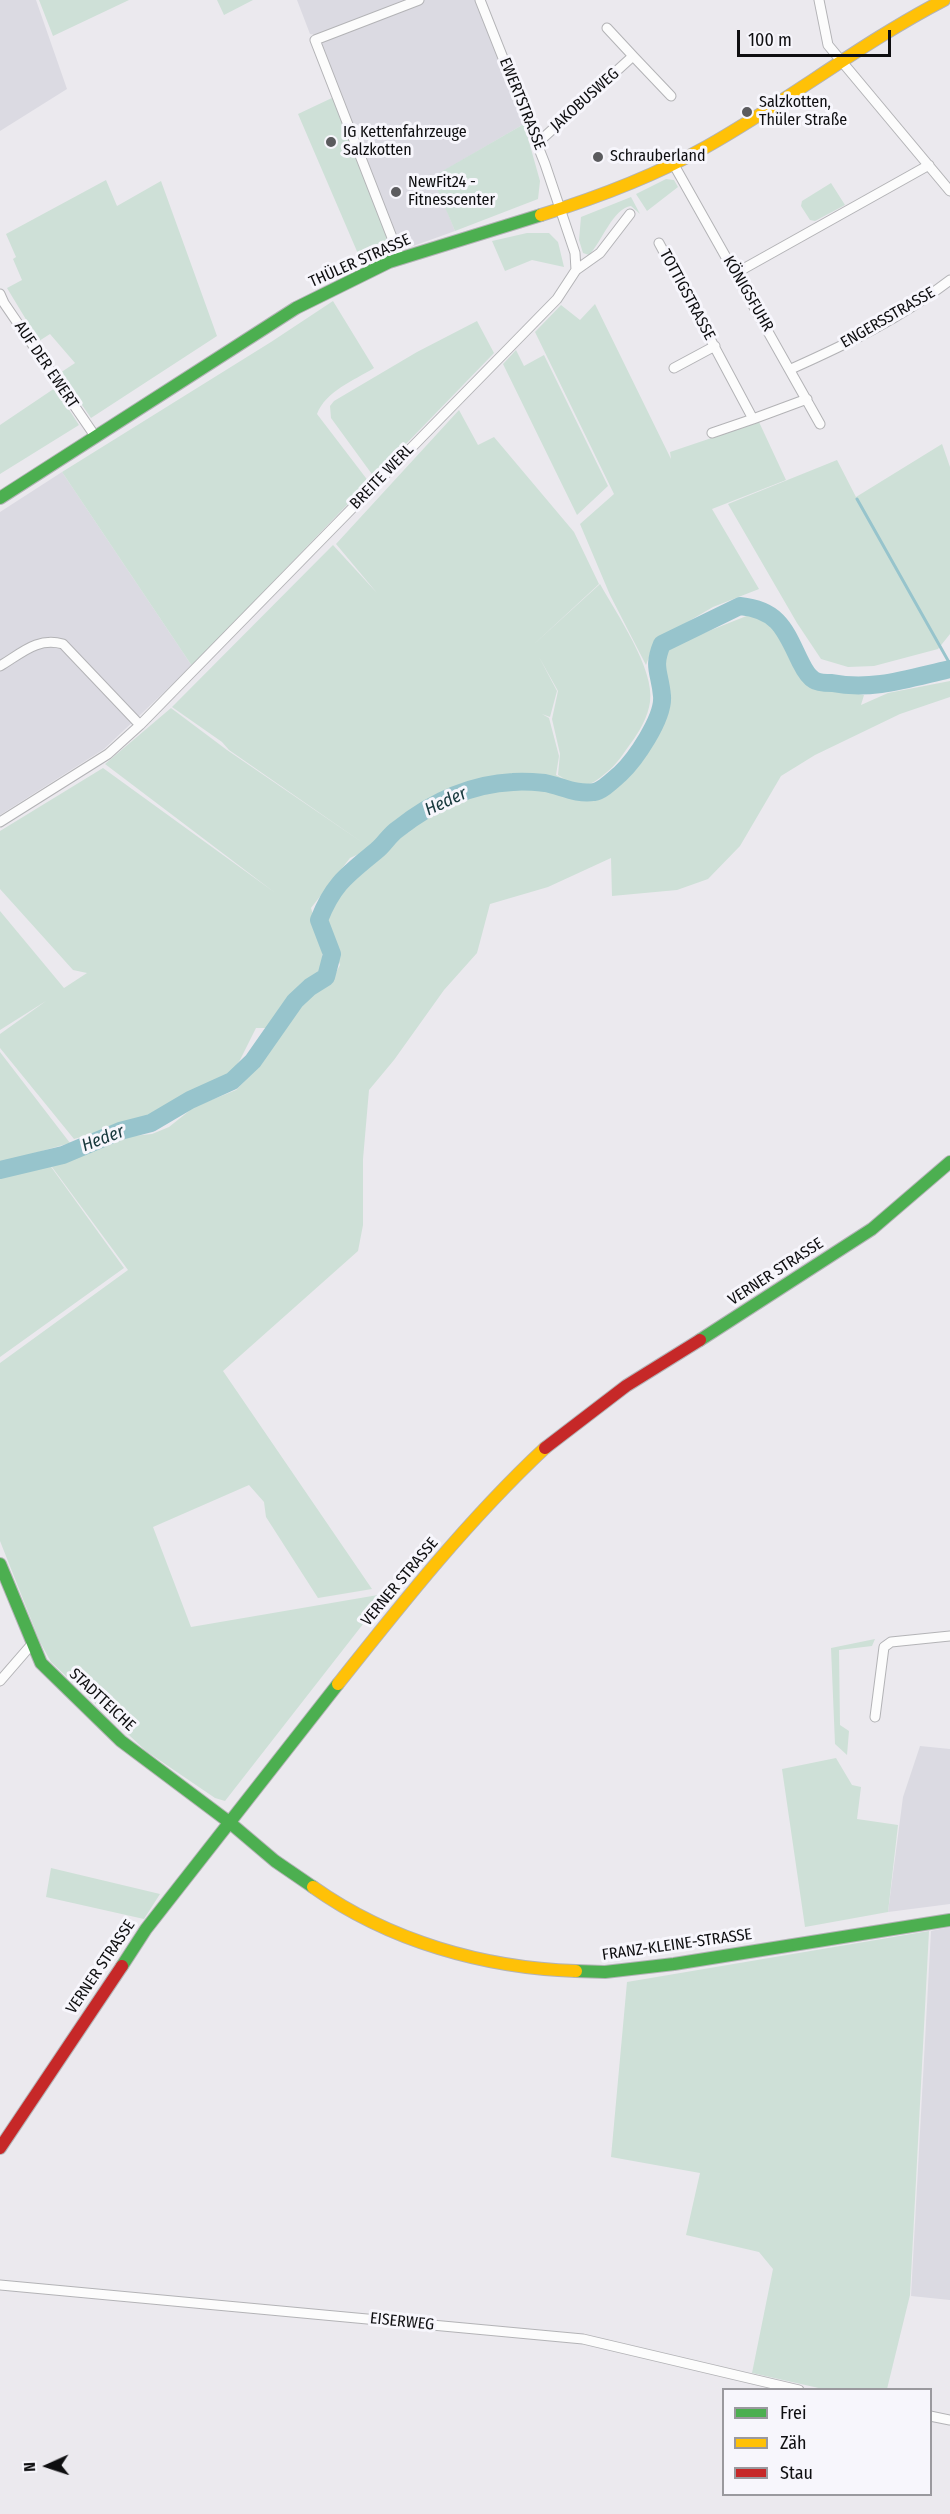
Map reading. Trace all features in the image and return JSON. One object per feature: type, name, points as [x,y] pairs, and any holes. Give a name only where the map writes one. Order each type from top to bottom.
[{"type":"main road","name":"THÜLER STRASSE","points":[[0,498],[296,308],[347,281],[400,258],[560,210],[628,186],[674,165],[730,134],[839,60],[939,1]]},
{"type":"main road","name":"VERNER STRASSE","points":[[0,2148],[146,1929],[405,1599],[500,1490],[555,1439],[626,1386],[777,1292],[872,1229],[950,1162]]},
{"type":"main road","name":"STADTTEICHE","points":[[0,1564],[41,1663],[121,1742],[229,1822]]},
{"type":"main road","name":"FRANZ-KLEINE-STRASSE","points":[[229,1822],[275,1861],[328,1898],[369,1921],[417,1942],[507,1965],[573,1972],[637,1969],[950,1920]]},
{"type":"street","points":[[400,258],[315,40],[419,0]]},
{"type":"street","name":"EWERTSTRASSE","points":[[480,0],[536,140],[560,210]]},
{"type":"street","points":[[819,0],[828,45],[950,191]]},
{"type":"street","name":"JAKOBUSWEG","points":[[607,28],[670,96]]},
{"type":"street","name":"JAKOBUSWEG","points":[[536,140],[543,138],[633,56]]},
{"type":"street","name":"KÖNIGSFUHR","points":[[674,165],[820,424]]},
{"type":"street","points":[[736,273],[928,165]]},
{"type":"street","points":[[560,210],[575,253],[576,270]]},
{"type":"street","points":[[576,270],[600,253],[630,214]]},
{"type":"street","name":"TOTTIGSTRASSE","points":[[659,243],[753,419]]},
{"type":"street","name":"BREITE WERL","points":[[0,822],[108,754],[140,725],[557,299],[576,270]]},
{"type":"street","name":"ENGERSSTRASSE","points":[[791,369],[863,336],[928,297],[950,280]]},
{"type":"street","name":"AUF DER EWERT","points":[[0,294],[95,436]]},
{"type":"street","name":"TOTTIGSTRASSE","points":[[674,368],[715,346]]},
{"type":"street","points":[[712,433],[807,399]]},
{"type":"street","points":[[0,666],[36,644],[50,641],[63,644],[140,725]]},
{"type":"street","points":[[875,1717],[884,1647],[891,1642],[950,1636]]},
{"type":"street","points":[[0,1681],[32,1644]]},
{"type":"street","name":"EISERWEG","points":[[0,2285],[583,2339],[791,2388]]},
{"type":"street","points":[[932,2416],[950,2420]]},
{"type":"shaded area","points":[[0,0],[36,0],[67,89],[0,131]]},
{"type":"shaded area","points":[[297,0],[476,0],[524,124],[433,177],[455,231],[402,250],[317,35],[310,34]]},
{"type":"shaded area","points":[[62,472],[192,666],[104,749],[0,815],[0,512]]},
{"type":"shaded area","points":[[920,1746],[950,1749],[950,1904],[888,1912],[903,1797]]},
{"type":"shaded area","points":[[950,1927],[950,2300],[911,2296],[931,1931]]},
{"type":"green space","points":[[39,0],[129,0],[53,36]]},
{"type":"green space","points":[[217,0],[253,0],[224,15]]},
{"type":"green space","points":[[334,97],[388,237],[386,244],[359,256],[298,114]]},
{"type":"green space","points":[[524,124],[540,181],[538,199],[455,231],[432,177]]},
{"type":"green space","points":[[666,179],[674,180],[678,187],[647,211],[636,194]]},
{"type":"green space","points":[[106,180],[117,206],[161,181],[217,336],[91,418],[60,373],[75,363],[50,334],[39,341],[7,288],[22,280],[13,259],[16,257],[6,234]]},
{"type":"green space","points":[[831,183],[845,205],[815,221],[810,220],[801,206],[802,201]]},
{"type":"green space","points":[[631,197],[640,214],[631,206],[625,208],[613,219],[589,255],[583,253],[579,240],[581,217]]},
{"type":"green space","points":[[527,233],[549,233],[558,242],[564,267],[532,260],[505,271],[492,241]]},
{"type":"green space","points":[[333,301],[374,368],[333,393],[317,414],[369,482],[192,666],[62,472]]},
{"type":"green space","points":[[595,304],[671,459],[670,452],[759,422],[786,480],[712,509],[759,589],[713,607],[655,641],[646,665],[610,595],[580,524],[614,494],[535,332],[561,305],[580,320]]},
{"type":"green space","points":[[477,321],[494,353],[374,477],[331,418],[330,406],[334,401],[417,352]]},
{"type":"green space","points":[[516,350],[524,366],[544,355],[608,486],[577,515],[503,364]]},
{"type":"green space","points":[[55,388],[79,425],[0,474],[0,425]]},
{"type":"green space","points":[[459,410],[478,445],[494,437],[574,532],[599,584],[532,646],[600,584],[633,642],[647,674],[650,702],[647,713],[643,724],[620,759],[594,782],[584,785],[572,783],[581,787],[578,797],[556,793],[576,798],[592,799],[608,792],[619,782],[653,739],[666,709],[667,688],[660,661],[666,648],[754,613],[770,623],[811,685],[864,695],[861,705],[888,693],[950,681],[950,697],[900,714],[815,755],[781,776],[740,846],[708,879],[677,890],[612,896],[611,858],[548,887],[490,904],[477,953],[444,990],[394,1060],[369,1090],[363,1159],[363,1225],[358,1251],[223,1371],[372,1589],[318,1598],[266,1517],[264,1502],[249,1485],[153,1527],[191,1627],[378,1595],[381,1601],[225,1801],[215,1798],[146,1751],[51,1662],[40,1642],[0,1541],[0,1363],[128,1270],[49,1163],[61,1162],[123,1137],[152,1134],[169,1127],[194,1107],[236,1090],[262,1063],[299,1006],[333,978],[340,965],[326,920],[329,908],[337,896],[361,869],[412,830],[350,858],[311,908],[323,948],[321,969],[295,994],[266,1028],[256,1028],[240,1060],[230,1074],[190,1093],[152,1117],[74,1139],[0,1048],[0,1034],[46,1001],[0,1030],[0,911],[64,988],[87,973],[73,970],[0,889],[0,831],[103,768],[274,892],[105,764],[171,708],[227,750],[363,843],[229,750],[222,742],[172,707],[333,545],[377,593],[336,544]],"holes":[[[539,657],[558,691],[552,719],[560,754],[558,775],[570,782],[556,775],[559,756],[549,718],[542,714],[550,717],[557,691]]]},
{"type":"green space","points":[[942,444],[950,467],[950,634],[938,649],[874,666],[848,667],[821,659],[797,623],[728,504],[837,460],[856,497]]},
{"type":"green space","points":[[0,1052],[70,1143],[0,1163]]},
{"type":"green space","points":[[49,1164],[124,1268],[0,1357],[0,1176],[26,1167]]},
{"type":"green space","points":[[875,1639],[872,1646],[839,1650],[840,1725],[849,1731],[847,1755],[835,1744],[831,1648]]},
{"type":"green space","points":[[836,1758],[852,1785],[861,1787],[857,1819],[898,1825],[888,1912],[805,1927],[782,1769]]},
{"type":"green space","points":[[51,1868],[160,1894],[144,1919],[46,1897]]},
{"type":"green space","points":[[929,1931],[910,2295],[887,2388],[819,2388],[752,2373],[773,2269],[759,2252],[686,2235],[700,2173],[611,2157],[627,1982]]},
{"type":"waterway","points":[[857,499],[950,664]]},
{"type":"waterway","name":"Heder","points":[[0,1170],[63,1155],[120,1131],[151,1123],[190,1100],[232,1081],[253,1061],[295,1001],[310,987],[326,977],[332,954],[319,920],[330,897],[349,874],[411,819],[452,796],[497,783],[545,783],[588,793],[607,785],[633,759],[654,727],[662,696],[657,665],[662,644],[740,606],[764,612],[779,623],[806,671],[818,682],[847,685],[877,684],[950,669]]},
{"type":"traffic: fast","points":[[0,498],[296,308],[389,262],[541,215]]},
{"type":"traffic: fast","points":[[700,1340],[872,1229],[950,1162]]},
{"type":"traffic: fast","points":[[0,1564],[41,1663],[121,1741],[229,1822],[275,1861],[313,1887]]},
{"type":"traffic: fast","points":[[122,1966],[146,1929],[338,1684]]},
{"type":"traffic: fast","points":[[576,1971],[605,1972],[674,1964],[950,1920]]},
{"type":"traffic: slow","points":[[541,215],[626,185],[686,158],[766,111],[883,35],[944,0]]},
{"type":"traffic: slow","points":[[338,1684],[463,1533],[545,1448]]},
{"type":"traffic: slow","points":[[313,1887],[373,1922],[405,1937],[438,1948],[507,1964],[576,1971]]},
{"type":"traffic: jam","points":[[545,1448],[626,1386],[700,1340]]},
{"type":"traffic: jam","points":[[0,2148],[122,1966]]},
{"type":"place","name":"Salzkotten, Thüler Straße","points":[[747,112]]},
{"type":"place","name":"IG Kettenfahrzeuge Salzkotten","points":[[331,142]]},
{"type":"place","name":"Schrauberland","points":[[598,157]]},
{"type":"place","name":"NewFit24 - Fitnesscenter","points":[[396,192]]}]
